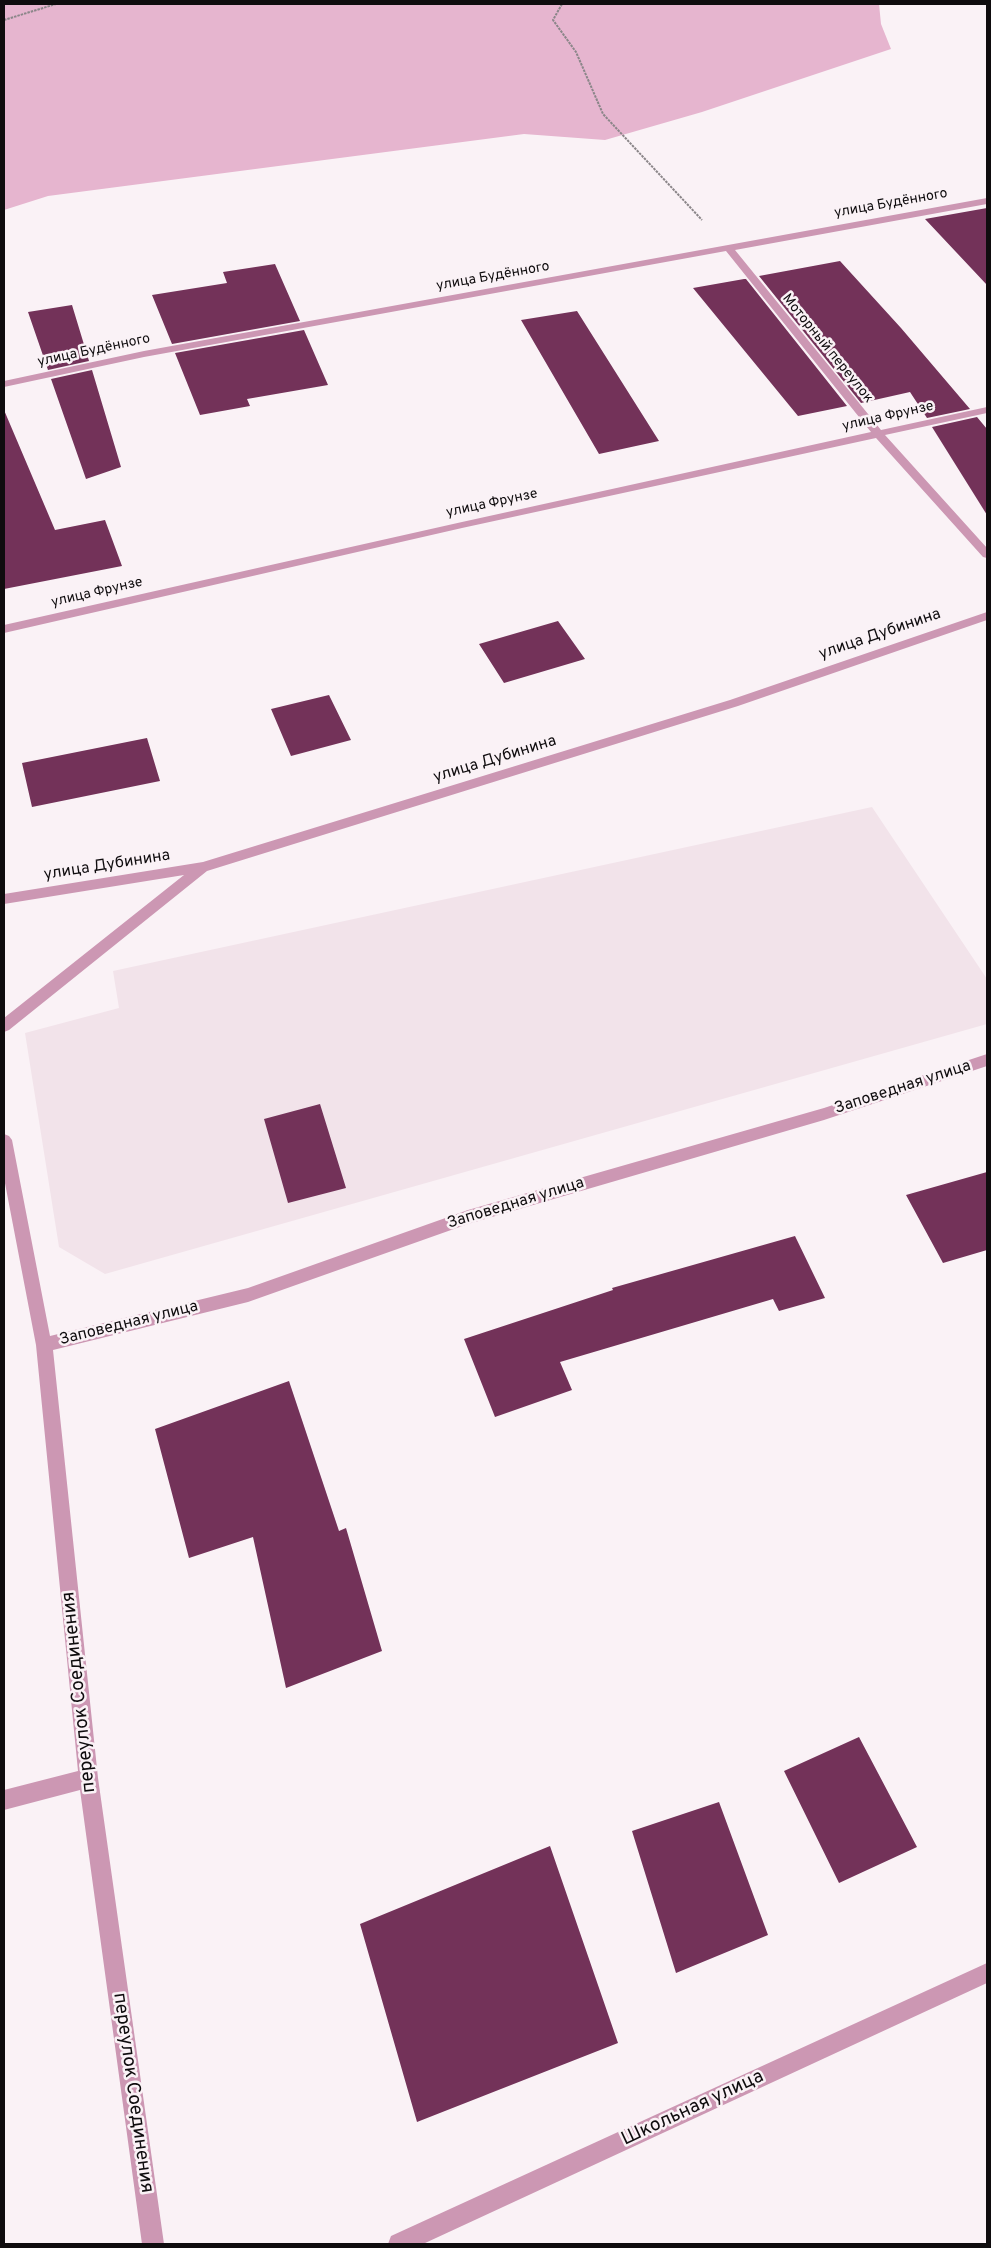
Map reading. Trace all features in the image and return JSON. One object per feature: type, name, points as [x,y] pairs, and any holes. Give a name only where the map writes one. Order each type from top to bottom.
[{"type":"street","name":"улица Будённого","points":[[4,384],[154,352],[987,201]]},
{"type":"street","name":"Моторный переулок","points":[[728,247],[879,435],[987,555]]},
{"type":"street","name":"улица Фрунзе","points":[[4,628],[452,527],[987,410]]},
{"type":"street","name":"улица Дубинина","points":[[4,899],[203,867],[734,703],[987,616]]},
{"type":"street","points":[[4,1026],[203,867]]},
{"type":"street","name":"Заповедная улица","points":[[44,1345],[248,1294],[468,1217],[824,1114],[987,1060]]},
{"type":"street","name":"переулок Соединения","points":[[4,1140],[44,1345],[88,1778],[153,2244]]},
{"type":"street","points":[[4,1800],[88,1778]]},
{"type":"street","name":"Школьная улица","points":[[399,2244],[987,1973]]},
{"type":"path","points":[[4,20],[56,4]]},
{"type":"path","points":[[562,4],[553,20],[576,52],[603,114],[728,247]]},
{"type":"shaded area","points":[[4,4],[879,4],[881,24],[891,49],[702,112],[605,140],[524,134],[48,196],[4,210]]},
{"type":"shaded area","points":[[872,807],[987,979],[987,1024],[105,1274],[59,1247],[25,1033],[119,1008],[113,971]]},
{"type":"building","points":[[987,208],[987,285],[925,219]]},
{"type":"building","points":[[840,261],[901,328],[970,409],[927,418],[910,392],[861,403],[759,276]]},
{"type":"building","points":[[275,264],[300,321],[172,344],[152,295],[227,283],[223,272]]},
{"type":"building","points":[[746,279],[847,406],[798,416],[693,288]]},
{"type":"building","points":[[72,305],[89,361],[48,370],[28,312]]},
{"type":"building","points":[[577,311],[659,441],[599,454],[521,320]]},
{"type":"building","points":[[304,330],[328,385],[247,399],[250,406],[200,415],[175,353]]},
{"type":"building","points":[[92,370],[121,467],[86,479],[51,379]]},
{"type":"building","points":[[4,410],[55,530],[105,520],[122,566],[4,589]]},
{"type":"building","points":[[977,417],[987,429],[987,515],[932,427]]},
{"type":"building","points":[[558,621],[585,659],[504,683],[479,644]]},
{"type":"building","points":[[329,695],[351,740],[291,756],[271,709]]},
{"type":"building","points":[[147,738],[160,781],[32,807],[22,763]]},
{"type":"building","points":[[320,1104],[346,1188],[288,1203],[264,1119]]},
{"type":"building","points":[[987,1172],[987,1250],[943,1263],[906,1195]]},
{"type":"building","points":[[795,1236],[825,1298],[779,1311],[773,1299],[560,1362],[572,1390],[495,1417],[464,1339],[613,1290],[612,1288]]},
{"type":"building","points":[[289,1381],[339,1531],[346,1528],[382,1651],[286,1688],[253,1537],[189,1558],[155,1429]]},
{"type":"building","points":[[859,1737],[917,1847],[839,1883],[784,1771]]},
{"type":"building","points":[[719,1802],[768,1935],[676,1973],[632,1831]]},
{"type":"building","points":[[550,1846],[618,2043],[417,2122],[360,1924]]}]
